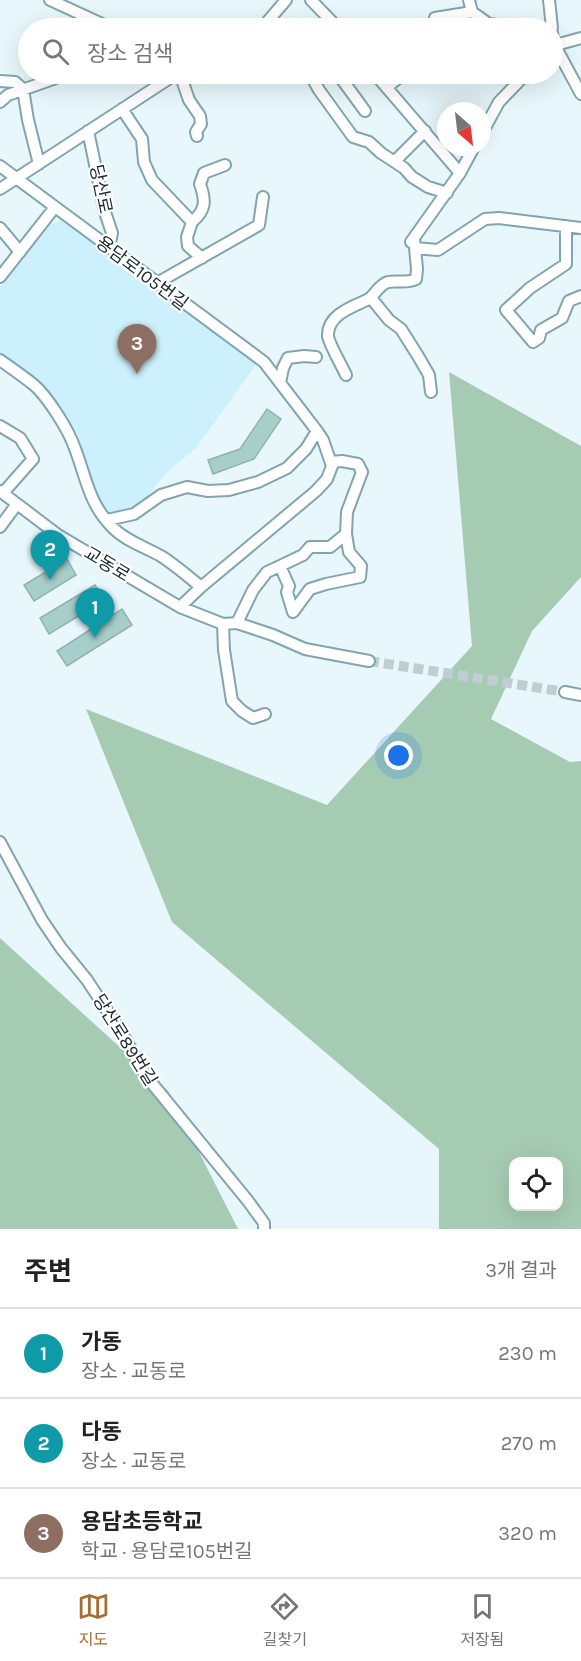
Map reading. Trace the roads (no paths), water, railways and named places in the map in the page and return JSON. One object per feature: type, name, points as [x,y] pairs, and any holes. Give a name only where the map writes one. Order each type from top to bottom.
[{"type":"street","points":[[50,0],[89,18]]},
{"type":"street","points":[[270,18],[286,0]]},
{"type":"street","points":[[311,0],[328,18]]},
{"type":"street","points":[[469,0],[471,12]]},
{"type":"street","points":[[549,0],[551,18]]},
{"type":"street","points":[[435,18],[471,12],[480,18]]},
{"type":"street","points":[[563,38],[581,38]]},
{"type":"street","points":[[563,58],[581,94]]},
{"type":"street","points":[[0,81],[15,82],[23,89],[39,164]]},
{"type":"street","points":[[0,102],[8,95],[38,84]]},
{"type":"street","points":[[0,189],[162,84]]},
{"type":"street","points":[[182,84],[189,100],[200,116],[201,124],[196,132],[197,136]]},
{"type":"street","points":[[316,84],[353,138],[369,142],[404,168],[412,177],[428,187],[447,193]]},
{"type":"street","points":[[345,84],[365,111]]},
{"type":"street","points":[[384,84],[460,173]]},
{"type":"street","points":[[387,87],[391,84]]},
{"type":"street","points":[[491,117],[499,102],[516,84]]},
{"type":"street","points":[[122,109],[142,139],[144,162],[152,180],[192,222]]},
{"type":"street","name":"당산로","points":[[88,131],[105,212],[112,233],[109,247]]},
{"type":"street","points":[[395,161],[425,131]]},
{"type":"street","points":[[346,375],[328,337],[331,324],[340,313],[371,298],[377,288],[388,282],[410,282],[416,279],[417,269],[413,244],[469,156]]},
{"type":"street","points":[[202,258],[188,246],[187,237],[192,222],[199,216],[204,206],[200,184],[204,174],[225,165]]},
{"type":"street","name":"용담로105번길","points":[[0,166],[264,362],[317,431],[331,462]]},
{"type":"street","points":[[157,283],[259,225],[262,196]]},
{"type":"street","points":[[0,277],[55,207]]},
{"type":"street","points":[[413,244],[438,250],[484,219],[499,218],[581,228]]},
{"type":"street","points":[[566,226],[566,264],[530,288],[506,310],[533,342],[539,338],[542,330],[562,318],[569,301],[581,296]]},
{"type":"street","points":[[0,228],[20,252]]},
{"type":"street","points":[[371,298],[389,320],[400,329],[412,347],[429,375],[431,392]]},
{"type":"street","points":[[280,383],[288,358],[316,357]]},
{"type":"street","points":[[0,360],[36,386],[63,423],[75,446],[95,505],[114,529],[135,544],[161,556],[201,587]]},
{"type":"street","points":[[0,426],[20,438],[33,459],[1,492]]},
{"type":"street","points":[[107,520],[134,513],[161,495],[187,487],[208,491],[229,490],[258,482],[287,468],[306,449],[317,431]]},
{"type":"street","points":[[180,607],[315,491],[327,479],[332,466],[331,462],[342,461],[358,464],[362,472],[347,512],[346,534],[349,552],[361,566],[360,577],[310,589],[293,612],[287,592],[289,586],[280,566]]},
{"type":"street","name":"교동로","points":[[1,492],[58,535],[180,607],[223,624],[237,623],[273,635],[305,649],[369,661]]},
{"type":"street","points":[[0,527],[17,504]]},
{"type":"street","points":[[237,623],[253,590],[267,572],[303,555],[310,547],[330,547],[346,534]]},
{"type":"street","points":[[223,624],[224,650],[232,701],[253,718],[265,714]]},
{"type":"street","points":[[565,692],[581,694]]},
{"type":"street","name":"당산로89번길","points":[[0,842],[42,920],[87,980],[123,1035],[146,1076],[248,1201],[264,1223],[264,1229]]},
{"type":"tunnel","points":[[369,661],[565,692]]},
{"type":"place","name":"용담초등학교","points":[[137,374]]},
{"type":"place","name":"다동","points":[[50,580]]},
{"type":"place","name":"가동","points":[[95,638]]}]
